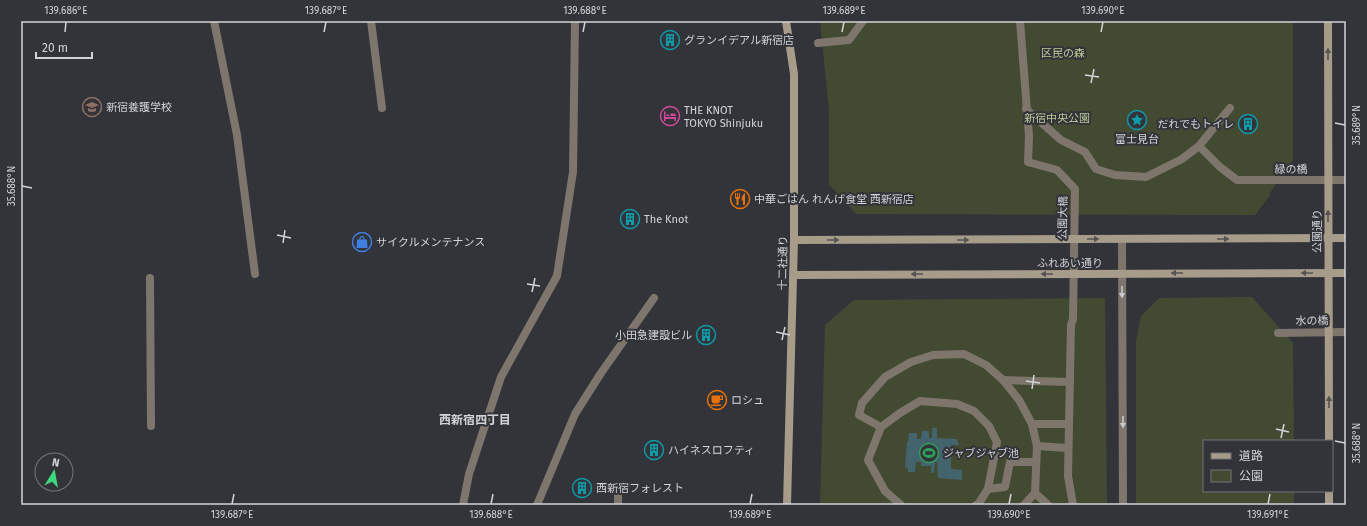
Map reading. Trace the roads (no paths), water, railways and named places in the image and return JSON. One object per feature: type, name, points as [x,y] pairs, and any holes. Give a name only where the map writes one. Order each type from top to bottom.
[{"type":"main road","name":"十二社通り","points":[[786,21],[794,74],[794,275],[787,505]]},
{"type":"main road","name":"公園通り","points":[[1328,21],[1329,440]]},
{"type":"main road","points":[[794,240],[1346,238]]},
{"type":"main road","name":"ふれあい通り","points":[[794,275],[1346,273]]},
{"type":"main road","points":[[1329,492],[1330,505]]},
{"type":"street","points":[[214,21],[237,135],[255,274]]},
{"type":"street","points":[[371,21],[382,108]]},
{"type":"street","points":[[463,505],[469,474],[501,377],[557,276],[573,172],[575,21]]},
{"type":"street","points":[[818,43],[849,40],[863,21]]},
{"type":"street","points":[[1020,21],[1026,109],[1061,140],[1085,152],[1096,169],[1115,176],[1146,177],[1182,159],[1200,146],[1230,108]]},
{"type":"street","name":"公園大橋","points":[[1026,109],[1029,136],[1028,162],[1057,170],[1075,189],[1073,319],[1071,325],[1068,448],[1068,476],[1073,505]]},
{"type":"street","name":"緑の橋","points":[[1200,146],[1220,167],[1237,180],[1346,180]]},
{"type":"street","points":[[1122,239],[1123,505]]},
{"type":"street","points":[[150,278],[151,426]]},
{"type":"street","points":[[537,505],[575,414],[601,372],[654,298]]},
{"type":"street","name":"水の橋","points":[[1278,333],[1346,332]]},
{"type":"street","points":[[881,427],[859,415],[862,403],[885,377],[911,362],[933,356],[964,354],[986,365],[1003,380],[1019,400],[1032,424],[1036,446],[1035,493],[1024,505]]},
{"type":"street","points":[[1003,380],[1070,382]]},
{"type":"street","points":[[901,505],[885,491],[868,460],[881,427],[900,412],[920,401],[957,404],[974,411],[989,426],[997,442],[988,489],[976,505]]},
{"type":"street","points":[[1032,424],[1069,424]]},
{"type":"street","points":[[1036,446],[1068,448]]},
{"type":"street","points":[[988,489],[1005,488],[1010,462],[1036,462]]},
{"type":"street","points":[[1035,493],[1048,505]]},
{"type":"street","points":[[618,496],[618,505]]},
{"type":"water","name":"ジャブジャブ池","points":[[932,428],[937,428],[937,438],[957,439],[959,445],[951,445],[951,469],[962,470],[962,480],[938,478],[937,462],[935,462],[934,473],[931,473],[931,466],[921,466],[921,462],[916,462],[915,472],[908,472],[908,468],[905,467],[909,433],[917,433],[917,439],[921,439],[922,431],[929,431],[929,438],[932,438]]},
{"type":"place","name":"グランイデアル新宿店","points":[[670,40]]},
{"type":"place","name":"新宿養護学校","points":[[92,107]]},
{"type":"place","name":"THE KNOT TOKYO Shinjuku","points":[[670,116]]},
{"type":"place","name":"富士見台","points":[[1137,120]]},
{"type":"place","name":"だれでもトイレ","points":[[1248,124]]},
{"type":"place","name":"中華ごはん れんげ食堂 西新宿店","points":[[740,199]]},
{"type":"place","name":"The Knot","points":[[630,219]]},
{"type":"place","name":"サイクルメンテナンス","points":[[362,242]]},
{"type":"place","name":"小田急建設ビル","points":[[706,335]]},
{"type":"place","name":"ロシュ","points":[[717,400]]},
{"type":"place","name":"ハイネスロフティ","points":[[654,450]]},
{"type":"place","name":"ジャブジャブ池","points":[[929,453]]},
{"type":"place","name":"西新宿フォレスト","points":[[582,488]]},
{"type":"district","name":"西新宿四丁目","points":[[475,420]]},
{"type":"park label","name":"区民の森","points":[[1063,53]]},
{"type":"park label","name":"新宿中央公園","points":[[1057,118]]}]
